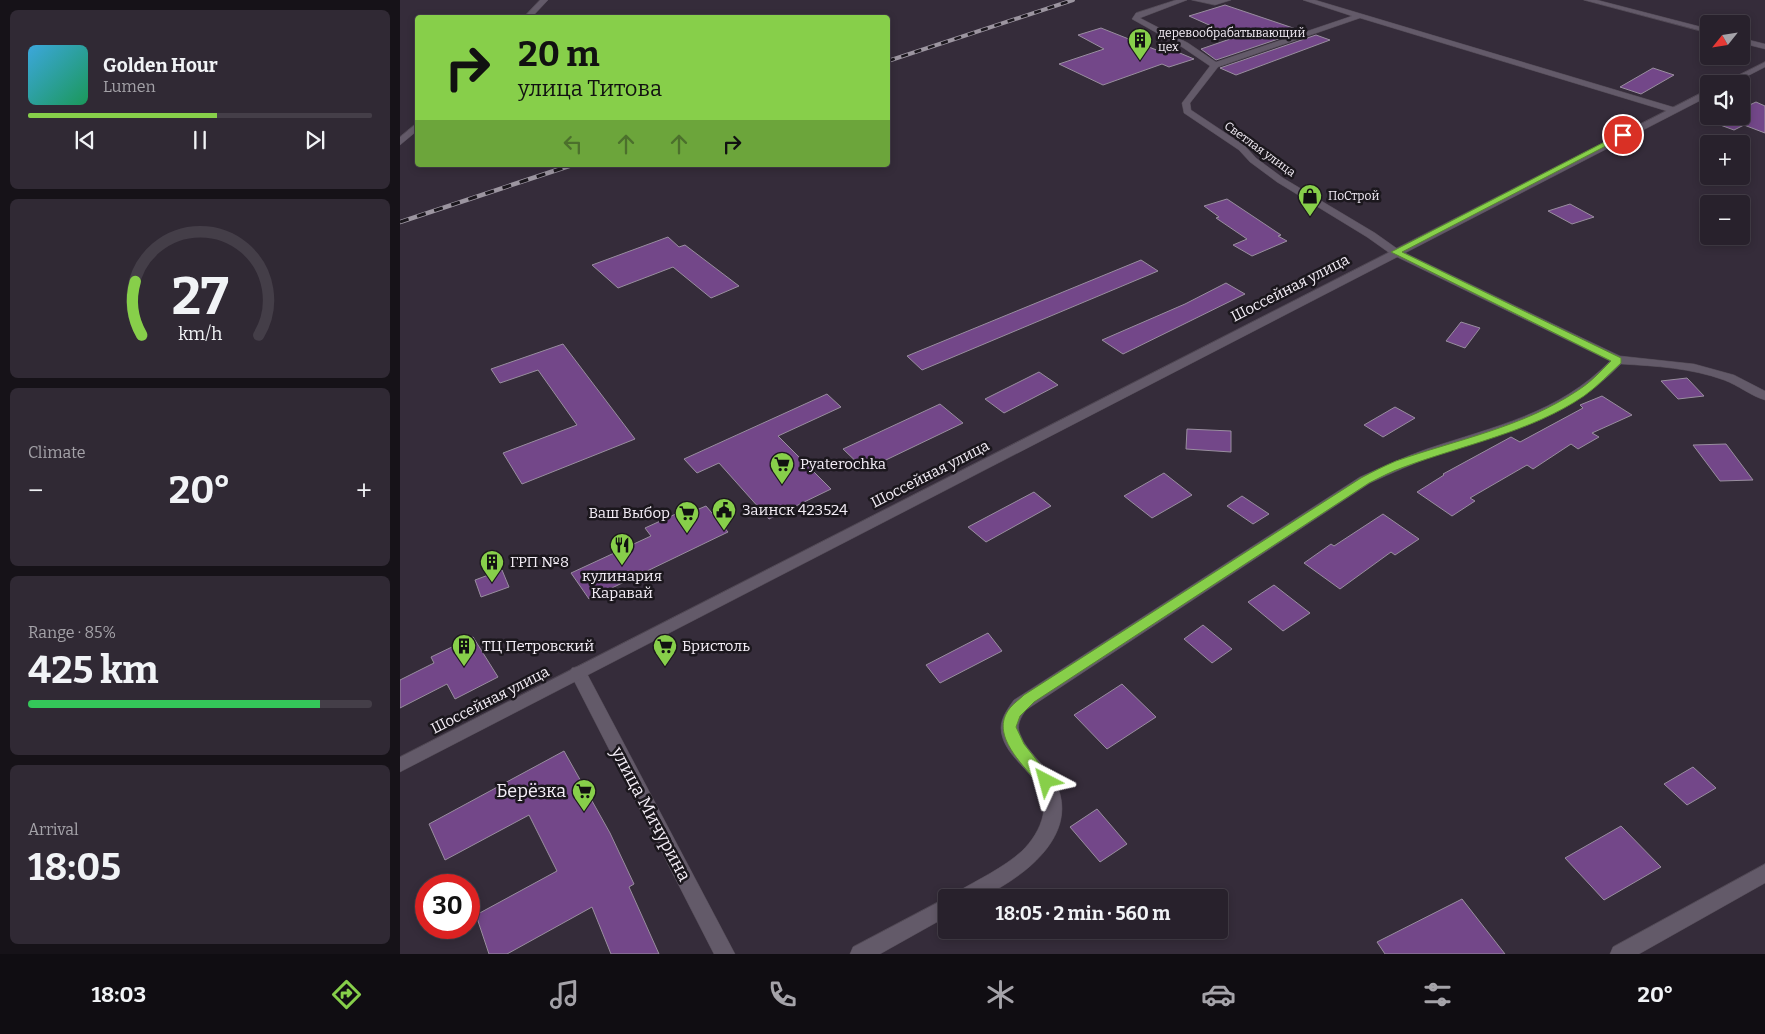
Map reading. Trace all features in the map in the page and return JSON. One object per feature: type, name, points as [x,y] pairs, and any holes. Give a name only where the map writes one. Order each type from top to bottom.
[{"type":"street","points":[[529,15],[544,0]]},
{"type":"street","points":[[1183,0],[1139,15],[1136,19],[1185,45],[1215,65],[1359,16]]},
{"type":"street","points":[[1196,0],[1215,3],[1227,0]]},
{"type":"street","points":[[1307,0],[1673,110]]},
{"type":"street","points":[[1588,0],[1700,29]]},
{"type":"street","points":[[1750,43],[1765,47]]},
{"type":"street","points":[[1743,75],[1765,64]]},
{"type":"street","name":"Светлая улица","points":[[1215,65],[1186,103],[1187,111],[1242,148],[1253,160],[1280,180],[1371,235],[1395,252],[1618,360]]},
{"type":"street","name":"Шоссейная улица","points":[[400,765],[1700,96]]},
{"type":"street","points":[[400,142],[415,128]]},
{"type":"street","points":[[980,889],[1002,877],[1028,857],[1040,844],[1051,826],[1052,802],[1046,781],[1012,738],[1009,727],[1014,713],[1020,705],[1365,480],[1398,465],[1512,427],[1550,410],[1579,395],[1595,383],[1618,360],[1663,362],[1699,367],[1750,386],[1765,396]]},
{"type":"street","name":"улица Мичурина","points":[[578,673],[725,954]]},
{"type":"street","points":[[1620,954],[1765,873]]},
{"type":"street","points":[[860,954],[938,911]]},
{"type":"building","points":[[1225,5],[1302,31],[1216,60],[1201,49],[1236,37],[1189,16]]},
{"type":"building","name":"деревообрабатывающий цех","points":[[1101,28],[1159,51],[1168,48],[1194,59],[1169,67],[1162,64],[1103,85],[1059,64],[1104,49],[1078,35]]},
{"type":"building","points":[[1316,35],[1330,40],[1236,75],[1220,68]]},
{"type":"building","points":[[1653,68],[1674,75],[1641,94],[1620,87]]},
{"type":"building","points":[[1756,102],[1765,106],[1765,133],[1744,125],[1750,125],[1750,105]]},
{"type":"building","points":[[1720,125],[1744,125],[1734,130]]},
{"type":"building","points":[[1227,199],[1287,241],[1252,256],[1233,245],[1247,239],[1216,218],[1219,217],[1204,206]]},
{"type":"building","points":[[1570,204],[1594,217],[1572,224],[1548,211]]},
{"type":"building","points":[[668,237],[679,247],[685,245],[739,286],[711,298],[673,267],[618,288],[592,265]]},
{"type":"building","points":[[1141,260],[1158,271],[922,370],[907,356]]},
{"type":"building","points":[[1226,283],[1245,294],[1123,354],[1102,340],[1185,304]]},
{"type":"building","points":[[1461,322],[1480,328],[1465,348],[1446,341]]},
{"type":"building","points":[[563,344],[635,439],[522,484],[503,453],[577,425],[538,370],[500,383],[491,369]]},
{"type":"building","points":[[1039,372],[1058,385],[1004,413],[985,399]]},
{"type":"building","points":[[1687,378],[1704,396],[1678,399],[1661,381]]},
{"type":"building","points":[[827,394],[841,407],[778,436],[831,489],[769,519],[719,463],[697,473],[684,459]]},
{"type":"building","points":[[1602,396],[1632,415],[1592,433],[1599,437],[1578,449],[1571,444],[1533,469],[1527,465],[1470,498],[1475,501],[1452,516],[1417,492],[1443,474],[1511,437],[1520,442],[1583,408],[1580,405]]},
{"type":"building","points":[[940,404],[963,423],[865,470],[843,449]]},
{"type":"building","points":[[1395,407],[1415,418],[1383,437],[1364,425]]},
{"type":"building","points":[[1187,429],[1231,431],[1231,452],[1186,449]]},
{"type":"building","points":[[1726,444],[1753,480],[1720,481],[1693,445]]},
{"type":"building","points":[[1164,473],[1192,495],[1152,518],[1124,496]]},
{"type":"building","points":[[1034,492],[1051,506],[986,542],[968,527]]},
{"type":"building","points":[[1242,496],[1269,514],[1253,524],[1227,506]]},
{"type":"building","points":[[706,506],[728,532],[589,599],[571,573],[651,536],[645,528],[691,507],[694,511]]},
{"type":"building","points":[[1383,514],[1419,539],[1395,555],[1391,552],[1340,589],[1304,563],[1331,544],[1334,546]]},
{"type":"building","name":"ГРП №8","points":[[502,570],[509,587],[481,597],[475,580]]},
{"type":"building","points":[[1274,585],[1310,613],[1283,631],[1248,602]]},
{"type":"building","points":[[1203,625],[1232,649],[1212,663],[1184,639]]},
{"type":"building","points":[[988,633],[1002,651],[940,683],[926,665]]},
{"type":"building","name":"ТЦ Петровский","points":[[473,637],[498,677],[455,699],[447,684],[400,708],[400,680],[434,663],[431,657]]},
{"type":"building","points":[[1122,684],[1156,717],[1107,749],[1074,715]]},
{"type":"building","points":[[564,751],[610,833],[634,884],[629,887],[659,954],[611,954],[592,907],[507,954],[489,954],[480,927],[480,913],[557,871],[529,815],[445,860],[429,824]]},
{"type":"building","points":[[1693,767],[1716,788],[1687,805],[1664,784]]},
{"type":"building","points":[[1097,809],[1127,844],[1100,862],[1070,827]]},
{"type":"building","points":[[1621,826],[1661,867],[1604,900],[1565,858]]},
{"type":"building","points":[[1462,899],[1505,954],[1385,954],[1377,942]]},
{"type":"railway","points":[[890,60],[1073,0]]},
{"type":"railway","points":[[400,222],[566,167]]},
{"type":"place","name":"деревообрабатывающий цех","points":[[1140,61]]},
{"type":"place","name":"ПоСтрой","points":[[1310,217]]},
{"type":"place","name":"Pyaterochka","points":[[782,485]]},
{"type":"place","name":"Заинск 423524","points":[[724,531]]},
{"type":"place","name":"Ваш Выбор","points":[[687,534]]},
{"type":"place","name":"кулинария Каравай","points":[[622,566]]},
{"type":"place","name":"ГРП №8","points":[[492,583]]},
{"type":"place","name":"ТЦ Петровский","points":[[464,667]]},
{"type":"place","name":"Бристоль","points":[[665,667]]},
{"type":"place","name":"Берёзка","points":[[584,812]]},
{"type":"route","points":[[1046,781],[1012,738],[1009,727],[1014,713],[1029,698],[1365,480],[1430,453],[1512,427],[1550,410],[1579,395],[1595,383],[1618,360],[1395,252],[1623,135]]}]
